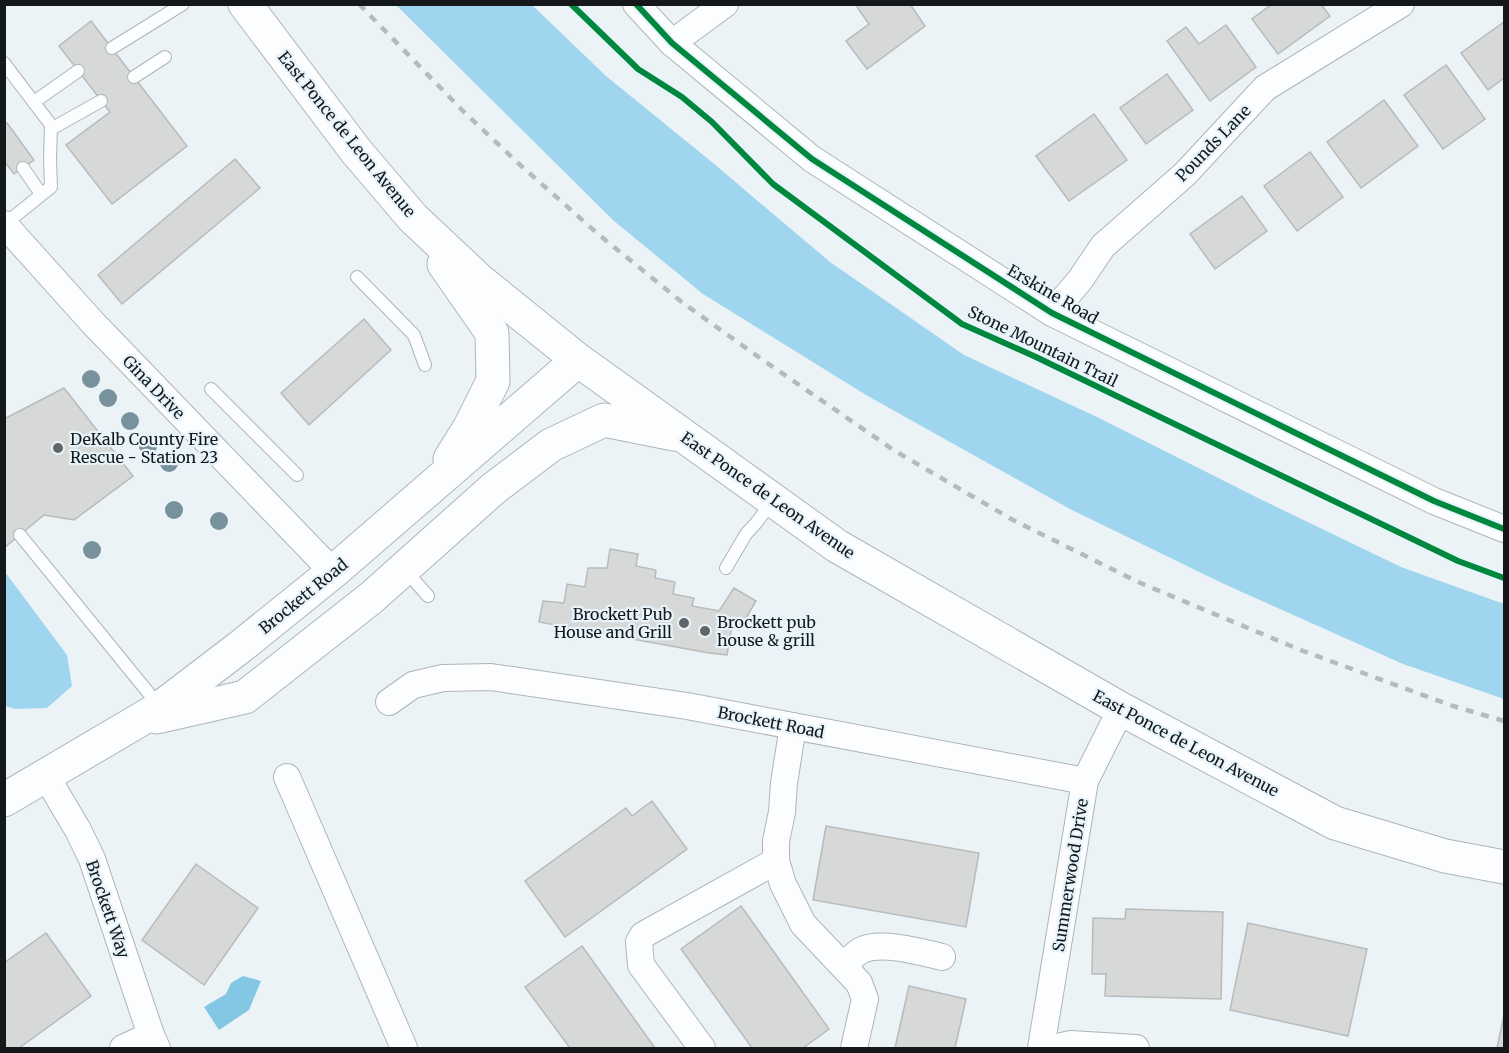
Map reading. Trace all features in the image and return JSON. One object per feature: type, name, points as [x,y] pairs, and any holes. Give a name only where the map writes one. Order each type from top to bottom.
[{"type":"main road","name":"East Ponce de Leon Avenue","points":[[245,4],[356,152],[413,218],[479,280],[578,360],[837,546],[1121,709],[1335,823],[1445,856],[1504,867]]},
{"type":"main road","points":[[413,218],[492,333],[493,381],[470,427],[435,484]]},
{"type":"main road","name":"Brockett Road","points":[[4,800],[149,715],[240,647],[333,572],[578,360]]},
{"type":"main road","points":[[149,715],[245,697],[371,598],[493,489],[551,446],[604,420],[684,436]]},
{"type":"street","name":"Erskine Road","points":[[636,4],[672,43],[812,159],[1052,313],[1434,501],[1504,529]]},
{"type":"street","points":[[672,43],[725,4]]},
{"type":"street","name":"Pounds Lane","points":[[1052,313],[1080,280],[1103,246],[1185,174],[1265,88],[1401,4]]},
{"type":"street","name":"Gina Drive","points":[[4,224],[93,323],[333,572]]},
{"type":"street","name":"Brockett Road","points":[[389,702],[413,685],[443,678],[491,677],[687,706],[1085,782]]},
{"type":"street","name":"Summerwood Drive","points":[[1041,1048],[1085,782],[1121,709]]},
{"type":"street","points":[[794,726],[783,783],[776,861],[783,884],[803,924],[860,983],[865,999],[854,1048]]},
{"type":"street","name":"Brockett Way","points":[[46,776],[78,830],[92,859],[154,1042]]},
{"type":"street","points":[[287,777],[404,1048]]},
{"type":"street","points":[[702,1048],[641,965],[639,942],[643,935],[776,861]]},
{"type":"street","points":[[844,966],[861,950],[883,946],[942,957]]},
{"type":"street","points":[[123,1048],[154,1042]]},
{"type":"street","points":[[1053,1048],[1071,1044],[1136,1048]]},
{"type":"lane","points":[[112,48],[183,4]]},
{"type":"lane","points":[[134,77],[165,57]]},
{"type":"lane","points":[[4,224],[51,187],[51,125],[5,64]]},
{"type":"lane","points":[[34,102],[78,70]]},
{"type":"lane","points":[[51,129],[101,101]]},
{"type":"lane","points":[[23,168],[42,194]]},
{"type":"lane","points":[[357,277],[414,335],[424,365]]},
{"type":"lane","points":[[210,389],[297,475]]},
{"type":"lane","points":[[726,568],[746,534],[773,499]]},
{"type":"lane","points":[[20,535],[149,715]]},
{"type":"lane","points":[[404,569],[428,597]]},
{"type":"shaded area","points":[[396,5],[532,5],[606,76],[830,262],[964,355],[1097,417],[1401,567],[1504,604],[1504,699],[1403,664],[1224,584],[1070,509],[866,395],[703,294],[614,221]]},
{"type":"shaded area","points":[[5,572],[67,655],[72,686],[47,708],[15,709],[5,706]]},
{"type":"shaded area","points":[[243,976],[261,981],[249,1010],[219,1030],[204,1007],[226,994],[231,983]]},
{"type":"building","points":[[860,4],[910,4],[925,26],[867,69],[846,41],[869,24],[857,7]]},
{"type":"building","points":[[1272,4],[1321,4],[1330,16],[1278,54],[1252,19]]},
{"type":"building","points":[[91,21],[187,146],[112,204],[66,145],[110,112],[59,46]]},
{"type":"building","points":[[1504,22],[1504,78],[1488,90],[1461,53]]},
{"type":"building","points":[[1226,25],[1256,67],[1210,101],[1167,41],[1186,27],[1199,44]]},
{"type":"building","points":[[1446,65],[1485,119],[1443,149],[1404,95]]},
{"type":"building","points":[[1167,74],[1193,110],[1146,144],[1120,108]]},
{"type":"building","points":[[1384,100],[1418,146],[1361,188],[1327,142]]},
{"type":"building","points":[[1094,114],[1127,160],[1069,201],[1036,156]]},
{"type":"building","points":[[7,123],[34,160],[14,174],[4,161],[4,125]]},
{"type":"building","points":[[1310,152],[1343,197],[1297,231],[1264,186]]},
{"type":"building","points":[[235,159],[260,188],[122,304],[98,275]]},
{"type":"building","points":[[1242,196],[1267,231],[1215,269],[1190,234]]},
{"type":"building","points":[[364,319],[391,350],[309,425],[281,393]]},
{"type":"building","name":"DeKalb County Fire Rescue - Station 23","points":[[64,388],[133,476],[74,520],[44,515],[4,548],[4,419]]},
{"type":"building","points":[[610,549],[638,554],[636,566],[656,570],[655,578],[675,582],[673,594],[694,598],[692,606],[719,611],[734,588],[756,601],[739,630],[732,626],[727,655],[539,622],[543,601],[564,603],[567,584],[585,587],[588,568],[607,568]]},
{"type":"building","points":[[652,801],[687,849],[565,937],[525,881],[626,808],[632,816]]},
{"type":"building","points":[[826,826],[979,853],[966,927],[813,900]]},
{"type":"building","points":[[196,864],[258,908],[204,985],[142,940]]},
{"type":"building","points":[[741,906],[829,1029],[803,1048],[752,1048],[681,949]]},
{"type":"building","points":[[1126,909],[1223,912],[1221,999],[1105,996],[1106,974],[1092,974],[1093,918],[1125,919]]},
{"type":"building","points":[[1248,923],[1367,949],[1348,1036],[1230,1010]]},
{"type":"building","points":[[46,933],[91,996],[19,1048],[4,1048],[4,963]]},
{"type":"building","points":[[582,946],[655,1048],[570,1048],[525,987]]},
{"type":"building","points":[[909,986],[966,999],[955,1048],[895,1048]]},
{"type":"building","points":[[1504,1015],[1504,1048],[1497,1048]]},
{"type":"railway","points":[[359,4],[464,112],[598,234],[683,303],[895,451],[1013,520],[1138,582],[1303,651],[1453,706],[1504,721]]},
{"type":"cycle path","name":"Stone Mountain Trail","points":[[571,4],[638,69],[682,97],[712,122],[773,184],[962,324],[1036,357],[1458,561],[1504,578]]},
{"type":"cycle path","points":[[636,4],[672,43],[812,159],[1052,313],[1434,501],[1504,529]]},
{"type":"place","name":"DeKalb County Fire Rescue - Station 23","points":[[58,448]]},
{"type":"place","name":"Brockett Pub House and Grill","points":[[684,623]]},
{"type":"place","name":"Brockett pub house & grill","points":[[705,631]]}]
